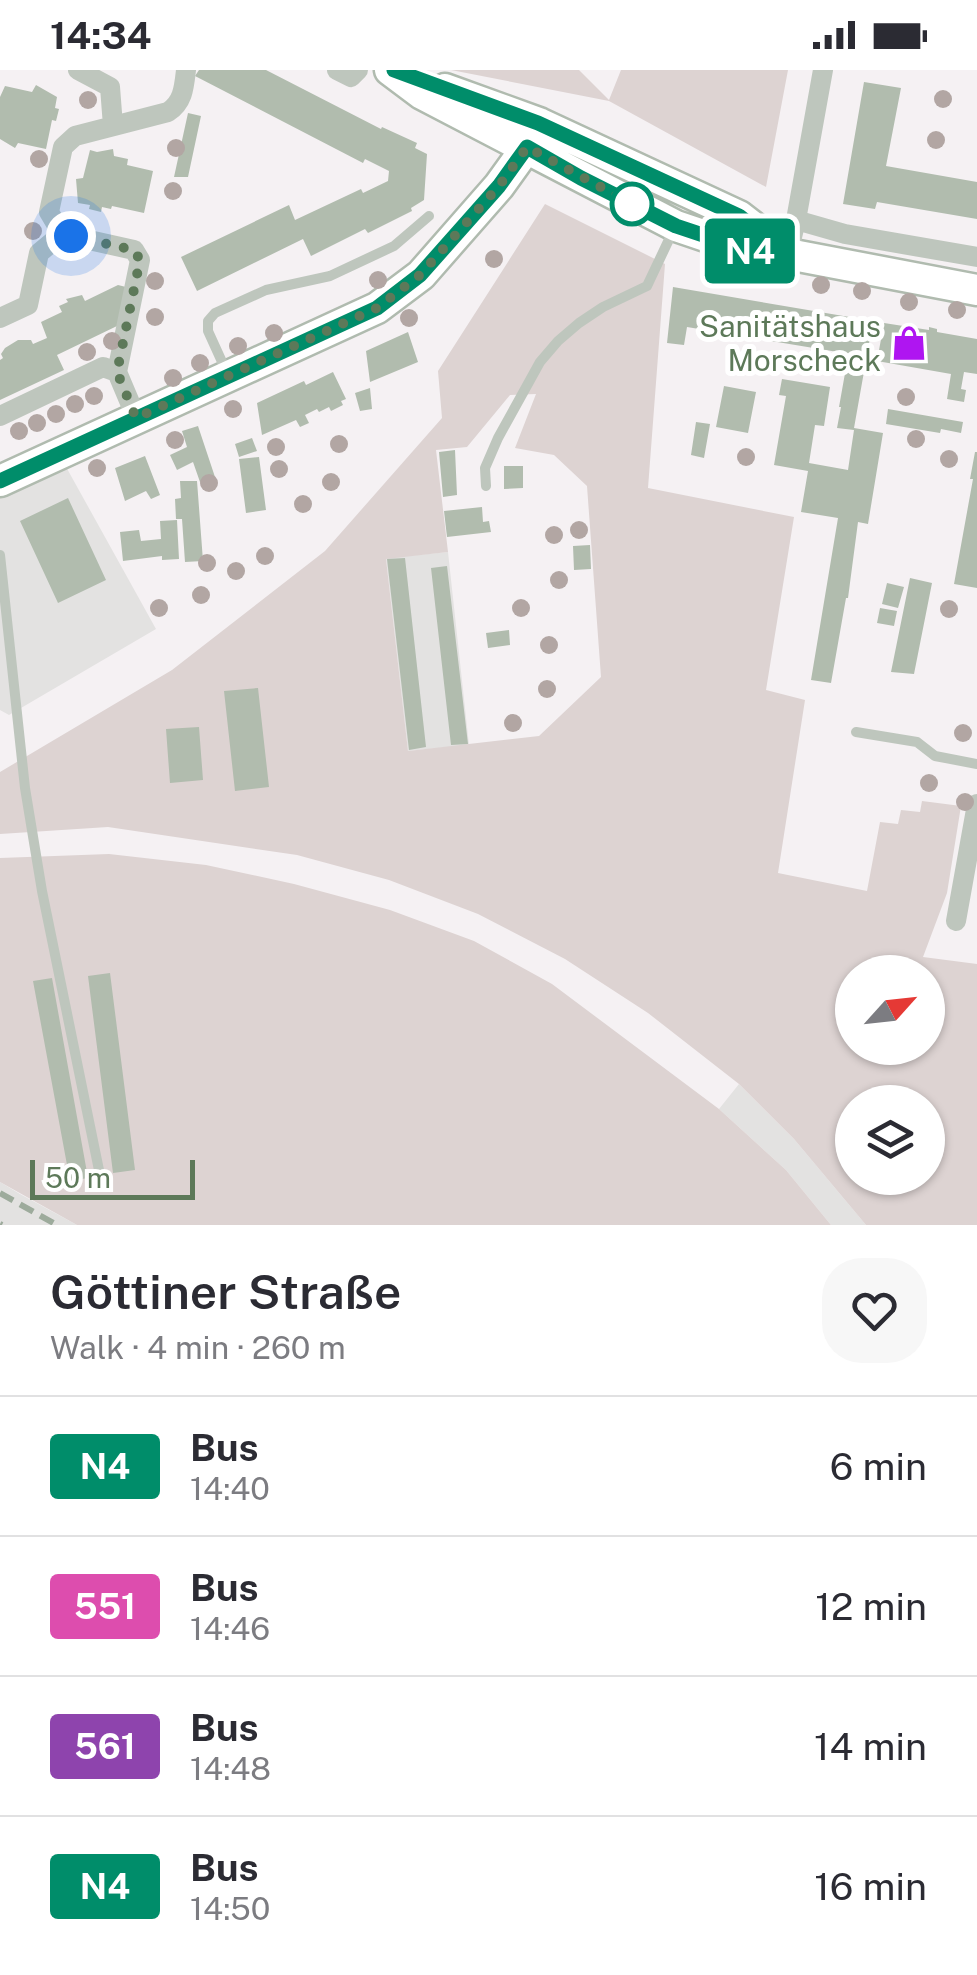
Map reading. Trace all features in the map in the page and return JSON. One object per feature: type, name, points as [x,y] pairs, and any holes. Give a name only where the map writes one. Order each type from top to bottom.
[{"type":"main road","points":[[392,70],[422,94],[483,127],[598,150],[739,216],[788,254]]},
{"type":"main road","points":[[533,135],[581,178],[676,226],[748,250],[977,290]]},
{"type":"main road","points":[[0,481],[377,308],[420,275],[499,186],[533,135]]},
{"type":"street","points":[[78,70],[110,88],[113,126]]},
{"type":"street","points":[[136,418],[117,372],[140,260],[134,250],[62,234],[49,212],[63,147],[75,136],[168,112],[177,106],[183,94],[186,70]]},
{"type":"street","points":[[337,70],[351,78],[358,70]]},
{"type":"street","points":[[788,254],[823,70]]},
{"type":"street","points":[[796,220],[845,234],[977,257]]},
{"type":"street","points":[[0,318],[28,304],[39,253],[62,234]]},
{"type":"street","points":[[0,416],[103,367],[117,372]]},
{"type":"street","points":[[956,921],[977,804]]},
{"type":"lane","points":[[228,376],[208,330],[208,321],[215,313],[266,290],[330,276],[394,246],[429,216]]},
{"type":"lane","points":[[486,486],[485,468],[498,438],[540,362],[579,323],[648,286],[676,226]]},
{"type":"lane","points":[[0,554],[25,788],[100,1175]]},
{"type":"lane","points":[[856,732],[916,742],[936,756],[977,764]]},
{"type":"shaded area","points":[[451,70],[579,70],[609,100],[621,70],[788,70],[766,187],[609,101]]},
{"type":"shaded area","points":[[545,204],[665,264],[648,488],[794,517],[766,690],[805,700],[778,873],[867,891],[880,822],[898,824],[901,810],[920,812],[922,801],[961,806],[947,893],[924,955],[835,955],[835,1065],[945,1065],[945,960],[977,964],[977,1225],[866,1225],[841,1195],[945,1195],[945,1085],[835,1085],[835,1188],[794,1139],[739,1084],[648,1013],[565,959],[478,914],[389,880],[297,855],[108,827],[0,834],[0,772],[172,670],[325,551],[442,418],[438,371]],"holes":[[[536,394],[515,448],[554,455],[587,486],[601,677],[539,736],[408,751],[386,559],[448,552],[436,450],[467,447],[510,395]]]},
{"type":"shaded area","points":[[60,456],[156,629],[9,715],[0,710],[0,488]]},
{"type":"shaded area","points":[[448,552],[469,745],[408,751],[386,558]]},
{"type":"shaded area","points":[[109,854],[206,865],[294,884],[390,910],[474,941],[552,984],[719,1109],[786,1170],[831,1225],[77,1225],[0,1182],[0,858]]},
{"type":"shaded area","points":[[739,1084],[794,1139],[835,1188],[835,1195],[841,1195],[866,1225],[831,1225],[786,1170],[719,1109]]},
{"type":"shaded area","points":[[0,1182],[20,1194],[77,1225],[0,1225]]},
{"type":"building","points":[[199,70],[266,70],[381,129],[417,143],[415,148],[427,154],[424,200],[412,211],[368,233],[365,229],[311,256],[303,239],[197,291],[181,257],[289,205],[295,220],[361,189],[363,193],[388,181],[389,171],[365,159],[363,163],[195,76]]},
{"type":"building","points":[[864,82],[901,88],[886,166],[977,182],[977,219],[877,202],[875,209],[843,204]]},
{"type":"building","points":[[36,85],[57,97],[56,121],[52,120],[46,149],[18,143],[15,148],[0,139],[0,97],[5,86],[32,92]]},
{"type":"building","points":[[188,113],[201,116],[188,177],[174,177]]},
{"type":"building","points":[[113,149],[114,156],[128,159],[127,165],[153,171],[144,213],[112,206],[102,207],[101,212],[78,203],[76,179],[83,178],[90,150]]},
{"type":"building","points":[[118,285],[126,287],[117,326],[57,355],[64,370],[0,400],[0,360],[5,348],[18,340],[31,340],[33,344],[47,338],[41,322],[62,312],[59,306],[68,302],[66,299],[82,295],[85,301]]},
{"type":"building","points":[[673,287],[873,321],[854,428],[883,433],[868,524],[858,522],[831,683],[811,680],[838,518],[801,512],[808,471],[774,465],[786,396],[779,395],[782,379],[830,387],[824,426],[815,425],[809,463],[848,470],[854,430],[837,428],[847,362],[854,364],[856,355],[687,327],[684,345],[667,343]]},
{"type":"building","points":[[884,323],[929,327],[977,339],[977,374],[964,372],[964,402],[947,399],[951,374],[877,361]]},
{"type":"building","points":[[408,332],[418,362],[370,382],[366,351]]},
{"type":"building","points":[[333,372],[346,399],[341,401],[343,405],[305,415],[309,423],[300,427],[296,420],[262,435],[257,403]]},
{"type":"building","points":[[724,386],[756,392],[748,433],[716,427]]},
{"type":"building","points":[[370,388],[372,409],[360,411],[355,393]]},
{"type":"building","points":[[888,409],[963,422],[961,433],[886,424]]},
{"type":"building","points":[[696,422],[710,424],[704,458],[691,455]]},
{"type":"building","points":[[198,426],[215,477],[200,482],[193,462],[177,470],[170,455],[187,447],[182,431]]},
{"type":"building","points":[[252,438],[257,451],[239,457],[235,444]]},
{"type":"building","points":[[455,450],[457,495],[443,497],[439,452]]},
{"type":"building","points":[[977,452],[977,588],[954,584]]},
{"type":"building","points":[[145,456],[160,495],[151,499],[146,491],[125,501],[115,468]]},
{"type":"building","points":[[259,457],[266,510],[246,513],[239,459]]},
{"type":"building","points":[[504,466],[523,466],[523,488],[504,489]]},
{"type":"building","points":[[180,481],[197,481],[203,561],[185,562],[182,519],[176,519],[175,499],[181,498]]},
{"type":"building","points":[[68,498],[106,580],[58,603],[20,521]]},
{"type":"building","points":[[482,507],[483,522],[489,521],[491,532],[447,537],[444,511]]},
{"type":"building","points":[[177,520],[179,559],[162,560],[162,556],[123,561],[120,532],[139,530],[141,541],[161,539],[160,521]]},
{"type":"building","points":[[590,545],[591,569],[574,570],[573,546]]},
{"type":"building","points":[[405,558],[426,747],[409,750],[387,559]]},
{"type":"building","points":[[447,566],[468,744],[451,745],[431,568]]},
{"type":"building","points":[[910,578],[932,583],[914,674],[891,672]]},
{"type":"building","points":[[887,583],[904,587],[898,608],[882,604]]},
{"type":"building","points":[[880,608],[897,611],[894,626],[877,623]]},
{"type":"building","points":[[509,630],[510,645],[488,648],[486,633]]},
{"type":"building","points":[[258,688],[269,787],[235,791],[224,691]]},
{"type":"building","points":[[199,727],[203,780],[170,783],[166,729]]},
{"type":"building","points":[[110,973],[135,1170],[113,1173],[88,976]]},
{"type":"building","points":[[52,978],[88,1178],[70,1181],[33,981]]},
{"type":"railway","points":[[0,1193],[57,1225]]},
{"type":"bus line","name":"N4","points":[[0,481],[377,308],[420,275],[499,186],[527,147],[676,226],[748,250],[788,254],[739,216],[538,123],[394,70]]},
{"type":"place","name":"Sanitätshaus Morscheck","points":[[909,343]]},
{"type":"route","points":[[71,236],[134,250],[140,260],[117,372],[136,418],[377,308],[420,275],[499,186],[527,147],[632,204]]}]
